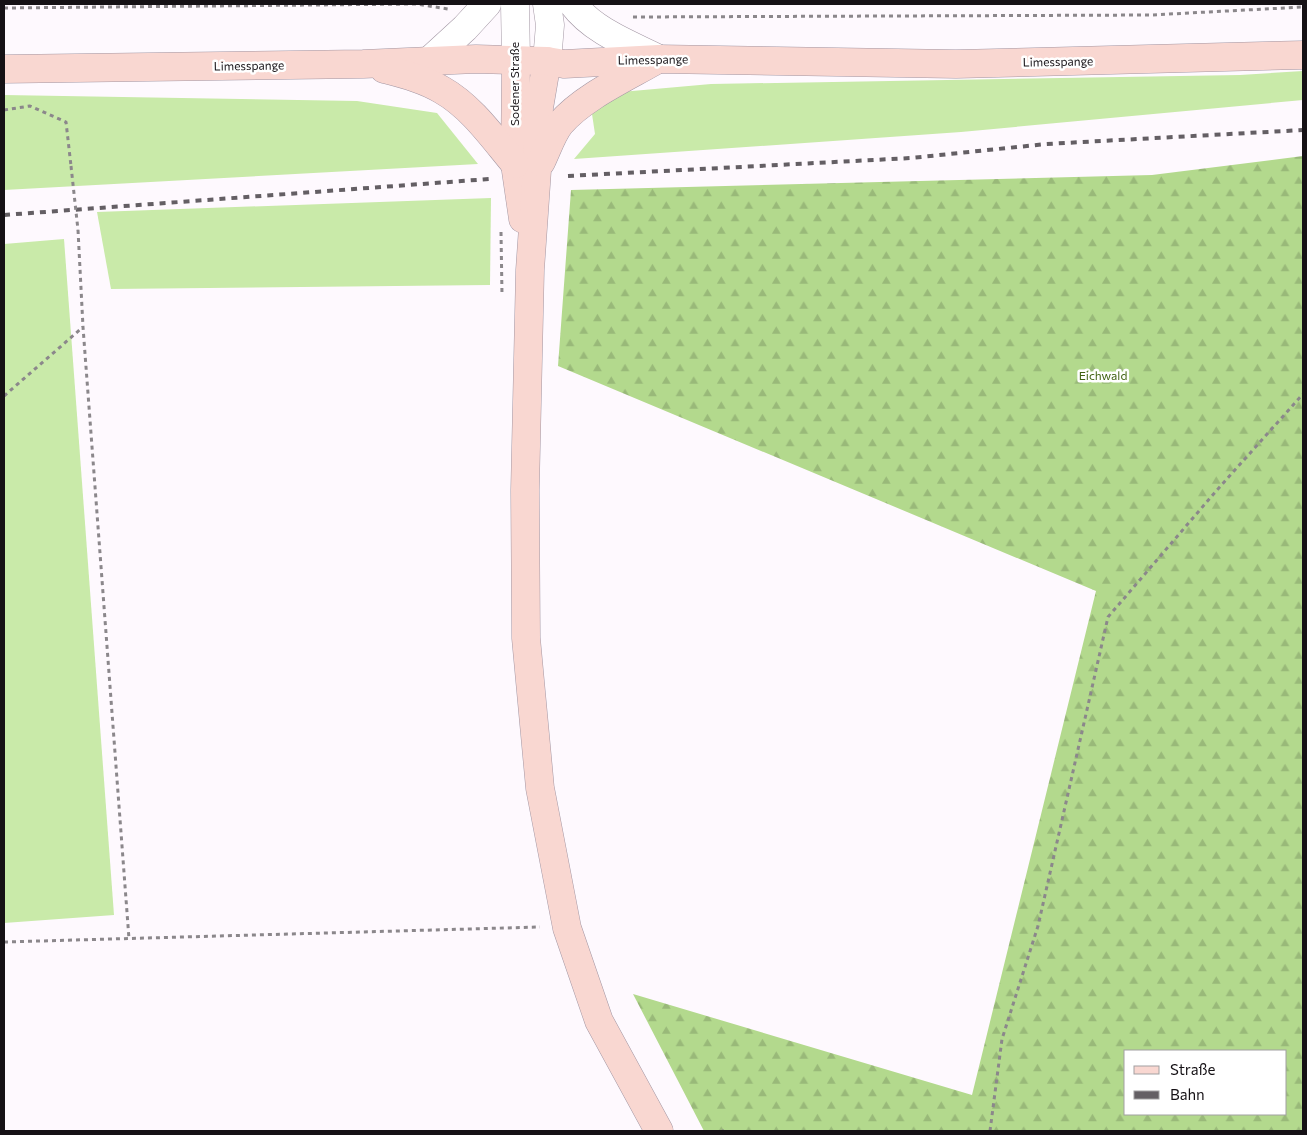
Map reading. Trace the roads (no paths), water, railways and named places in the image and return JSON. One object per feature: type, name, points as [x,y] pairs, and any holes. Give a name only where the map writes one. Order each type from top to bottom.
[{"type":"main road","name":"Limesspange","points":[[4,70],[516,60],[547,61],[564,64],[659,59],[956,64],[1303,55]]},
{"type":"main road","points":[[526,167],[570,114],[604,89],[659,59]]},
{"type":"main road","name":"Sodener Straße","points":[[516,60],[526,167]]},
{"type":"main road","points":[[547,61],[526,167],[530,270],[525,490],[526,638],[540,788],[567,928],[600,1021],[659,1131]]},
{"type":"main road","points":[[363,64],[408,75],[442,90],[471,112],[526,167]]},
{"type":"street","name":"Sodener Straße","points":[[515,4],[516,60]]},
{"type":"street","points":[[547,4],[550,25],[547,61]]},
{"type":"street","points":[[573,4],[580,14],[611,36],[659,59]]},
{"type":"street","points":[[429,61],[480,12]]},
{"type":"railway","points":[[568,176],[911,158],[1046,144],[1303,130]]},
{"type":"railway","points":[[4,215],[489,179]]},
{"type":"park label","name":"Eichwald","points":[[1103,376]]}]
